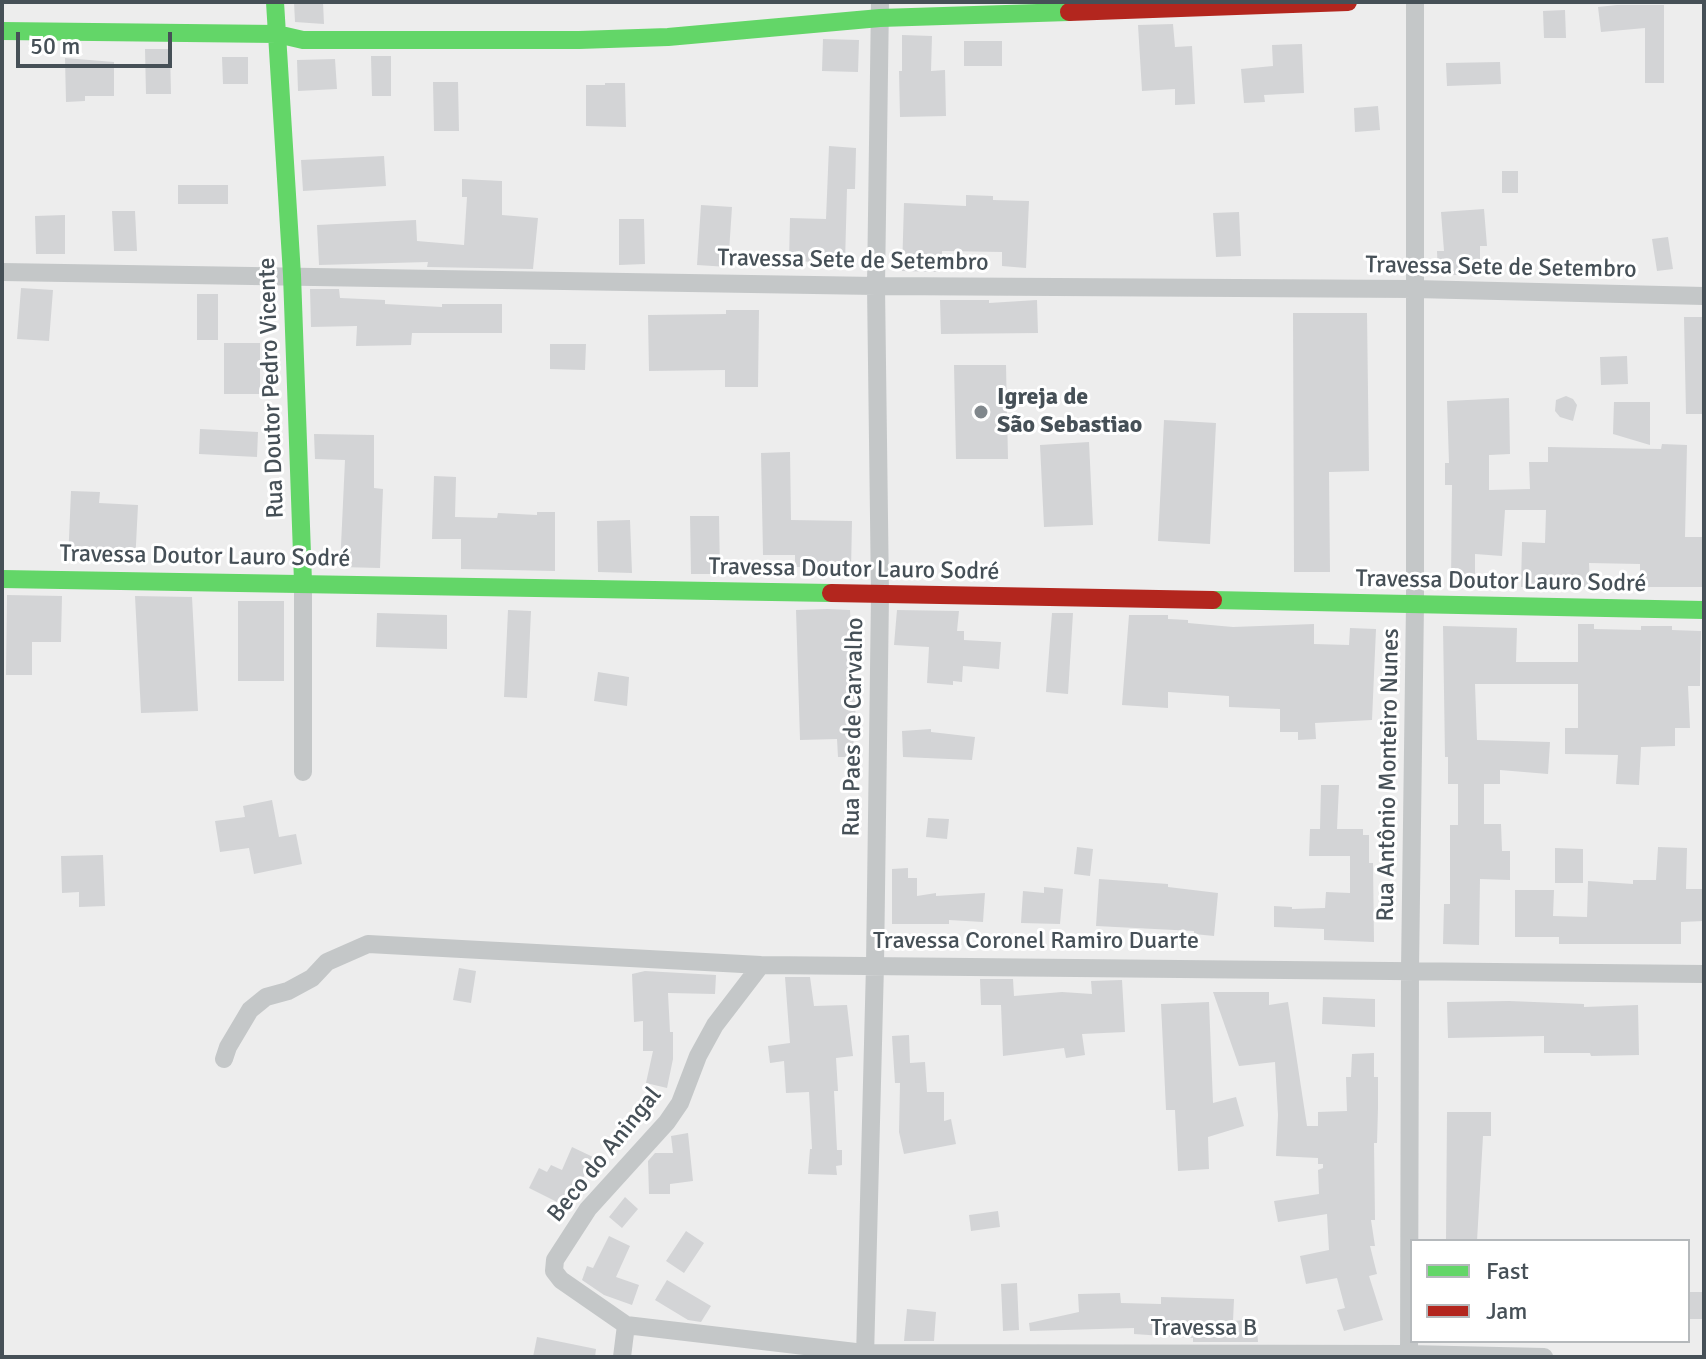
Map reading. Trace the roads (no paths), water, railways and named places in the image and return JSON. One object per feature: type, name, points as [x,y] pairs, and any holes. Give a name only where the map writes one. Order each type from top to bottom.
[{"type":"street","name":"Rua Doutor Pedro Vicente","points":[[275,2],[292,275],[303,582],[303,772]]},
{"type":"street","points":[[2,31],[277,34],[303,40],[579,40],[668,37],[880,10],[1348,2]]},
{"type":"street","name":"Rua Antônio Monteiro Nunes","points":[[1409,1355],[1415,604],[1415,2]]},
{"type":"street","name":"Rua Paes de Carvalho","points":[[864,1355],[875,965],[880,595],[876,286],[880,10]]},
{"type":"street","name":"Travessa Sete de Setembro","points":[[2,272],[876,286],[1415,289],[1704,296]]},
{"type":"street","name":"Travessa Doutor Lauro Sodré","points":[[2,579],[303,582],[1704,610]]},
{"type":"street","name":"Travessa Coronel Ramiro Duarte","points":[[224,1059],[250,1010],[266,997],[288,991],[312,978],[327,962],[368,944],[761,965],[1704,974]]},
{"type":"street","name":"Beco do Aningal","points":[[626,1325],[561,1280],[554,1271],[555,1260],[588,1209],[674,1113],[715,1025],[761,965]]},
{"type":"street","points":[[622,1357],[626,1325]]},
{"type":"street","name":"Travessa B","points":[[626,1325],[864,1355],[1544,1357]]},
{"type":"place","name":"Igreja de São Sebastiao","points":[[981,412]]}]
